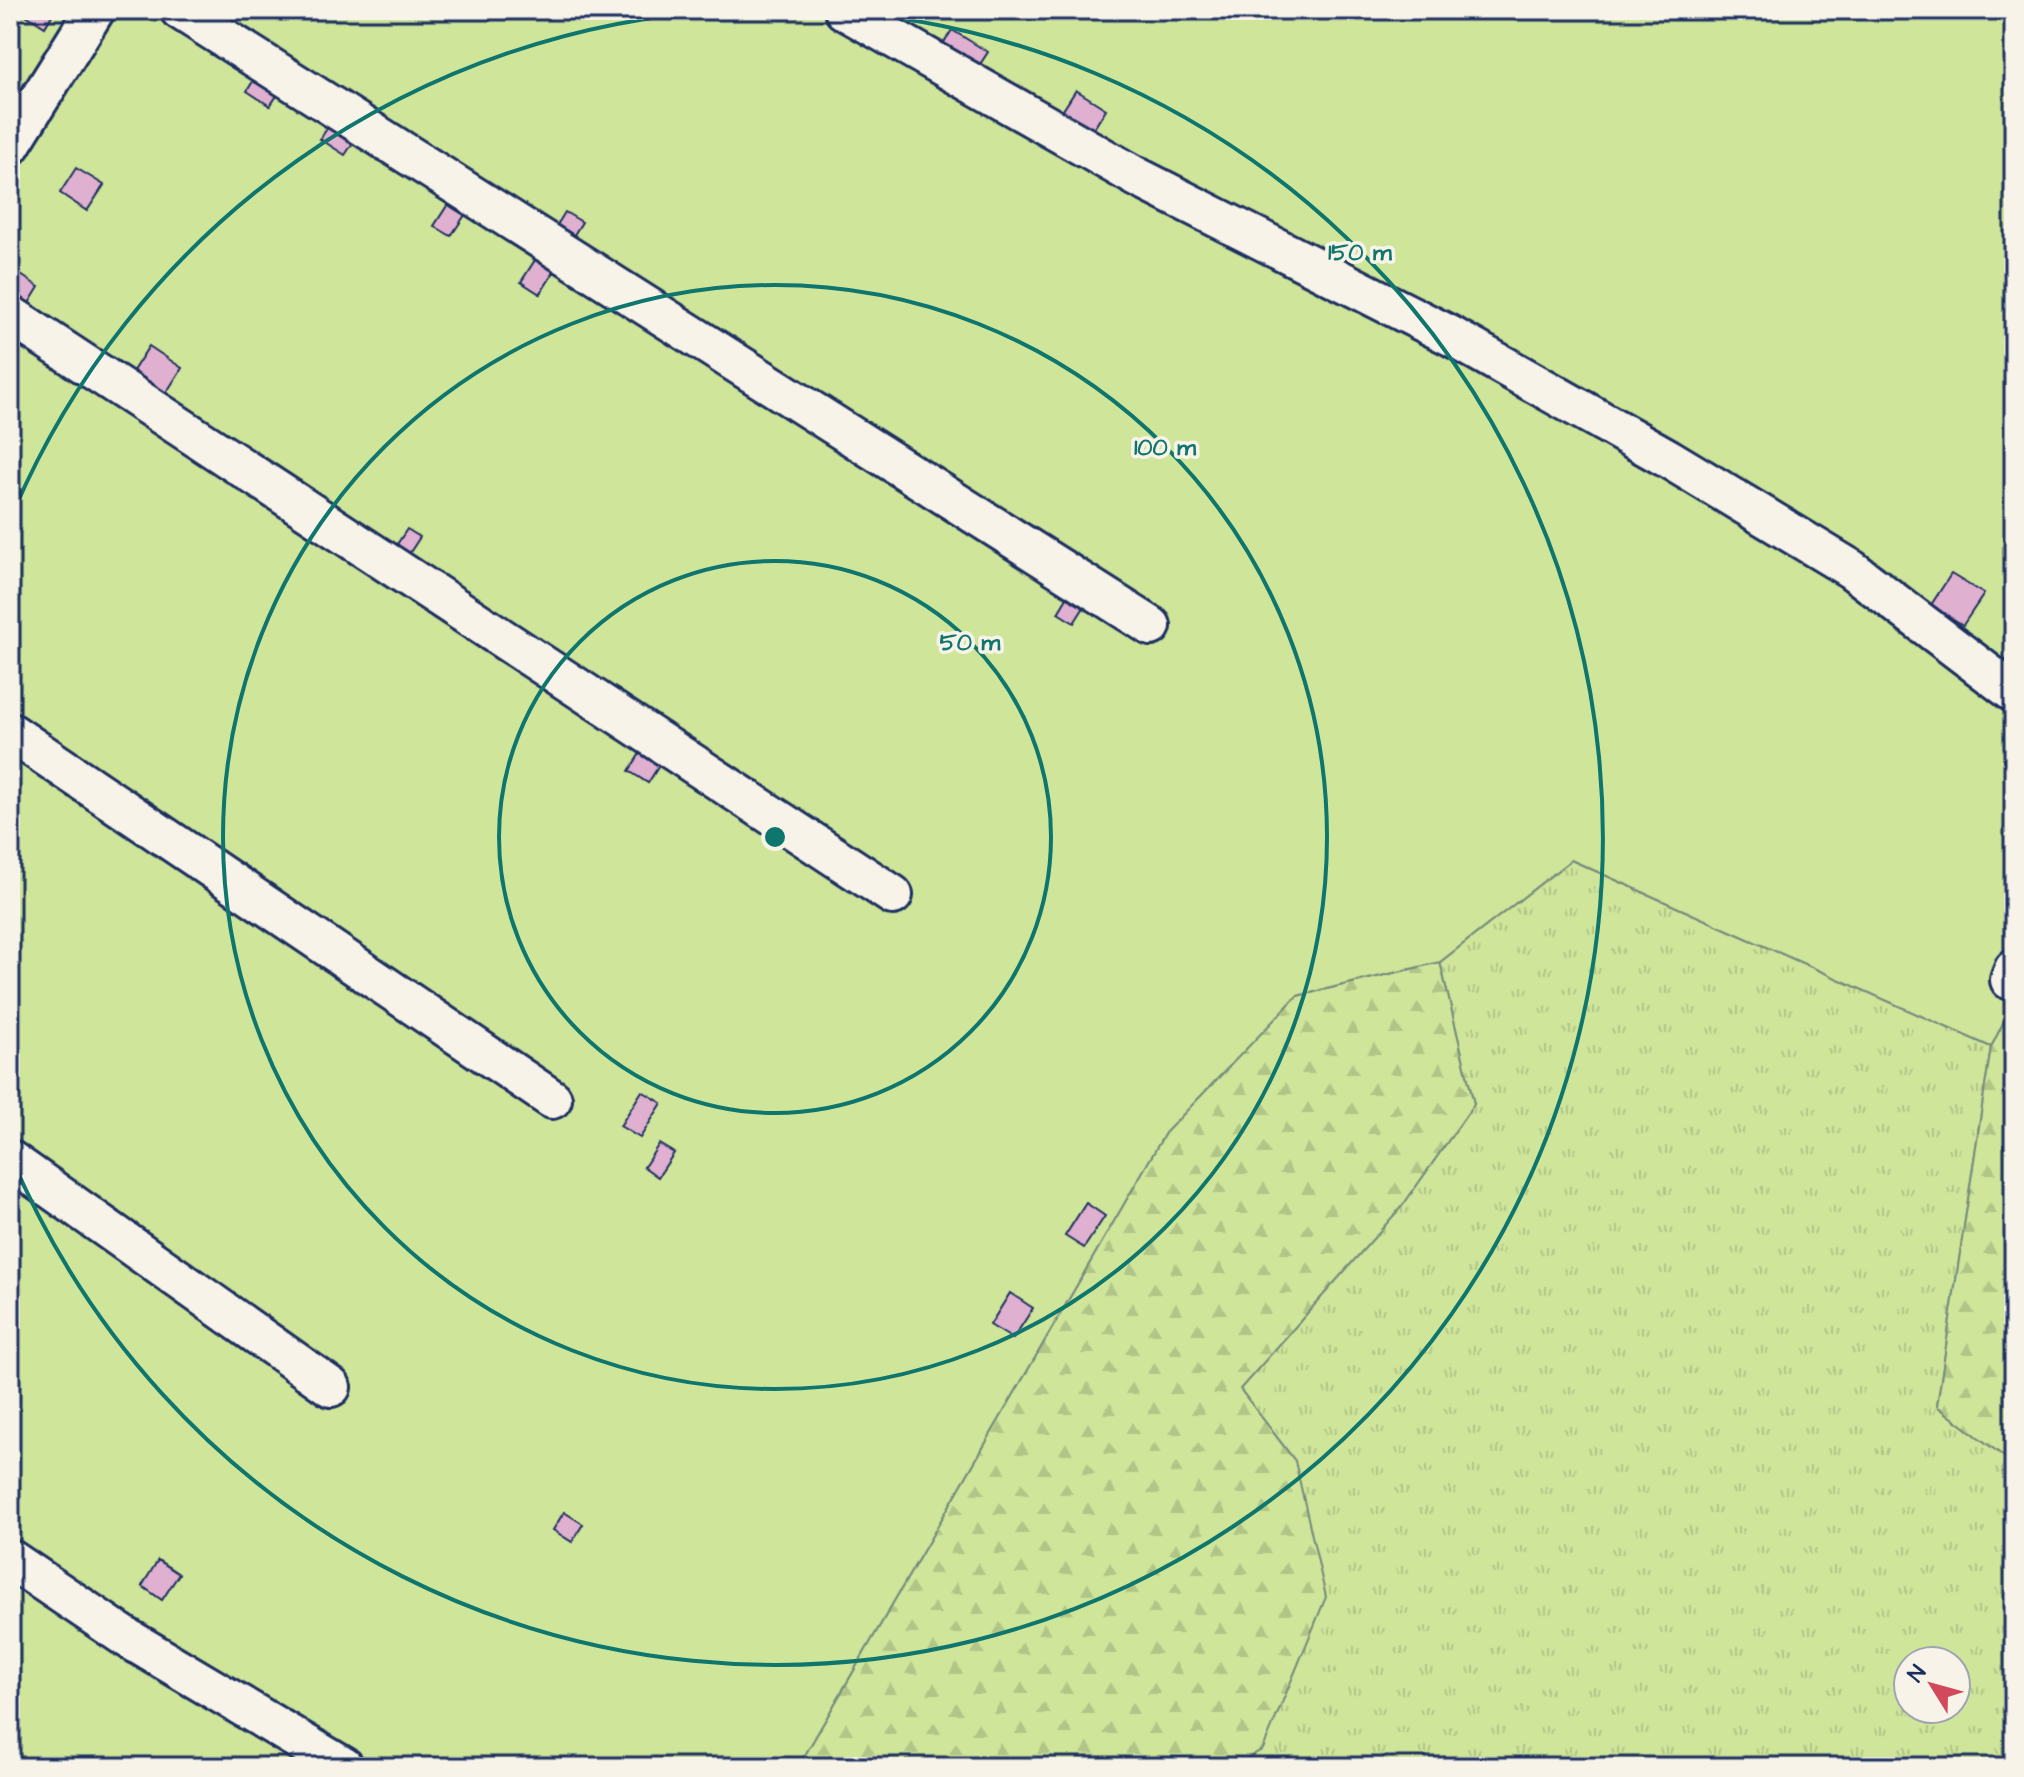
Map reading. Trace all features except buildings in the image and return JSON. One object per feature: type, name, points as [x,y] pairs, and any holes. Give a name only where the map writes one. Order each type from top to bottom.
[{"type":"street","points":[[10,146],[95,10]]},
{"type":"street","points":[[180,10],[693,337],[918,475],[1151,626]]},
{"type":"street","points":[[844,10],[1137,177],[1451,336],[1669,459],[1851,569],[2014,693]]},
{"type":"street","points":[[10,315],[893,895]]},
{"type":"street","points":[[10,732],[552,1099]]},
{"type":"street","points":[[10,1160],[331,1387]]},
{"type":"street","points":[[10,1559],[124,1636],[344,1767]]},
{"type":"green space","points":[[10,10],[2014,10],[2014,1001],[1991,1047],[1571,860],[1440,962],[1297,996],[1165,1133],[798,1767],[10,1767]]},
{"type":"green space","points":[[1571,860],[1991,1047],[1937,1406],[2014,1464],[2014,1767],[1232,1767],[1263,1749],[1295,1461],[1240,1389],[1403,1205],[1474,1104],[1440,962]]},
{"type":"green space","points":[[1440,962],[1474,1104],[1403,1205],[1240,1389],[1295,1461],[1326,1597],[1263,1749],[1232,1767],[798,1767],[1165,1133],[1297,996]]},
{"type":"green space","points":[[2014,1001],[2014,1464],[1937,1406],[1991,1047]]}]
